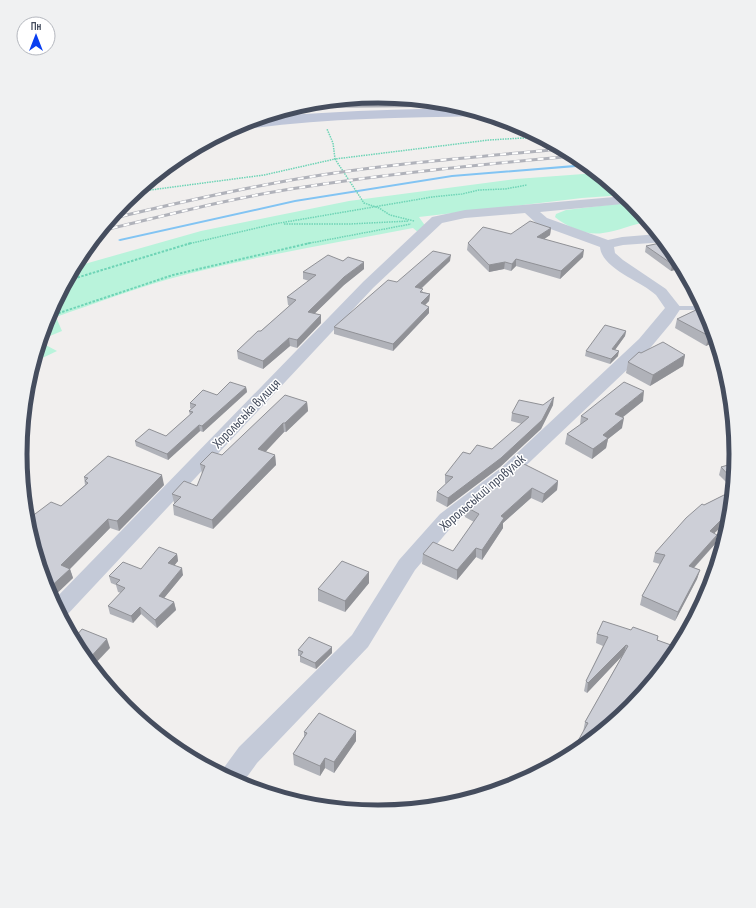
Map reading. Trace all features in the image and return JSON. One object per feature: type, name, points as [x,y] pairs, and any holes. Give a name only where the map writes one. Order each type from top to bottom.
[{"type":"street","points":[[264,122],[373,114],[432,107]]},
{"type":"street","points":[[279,120],[282,117]]},
{"type":"street","points":[[437,220],[465,214],[620,201]]},
{"type":"street","points":[[528,208],[542,221],[607,245],[622,241],[655,239]]},
{"type":"street","name":"Хорольська вулиця","points":[[62,606],[368,285],[437,220]]},
{"type":"street","points":[[607,245],[608,254],[618,263],[661,292],[673,308]]},
{"type":"street","name":"Хорольський провулок","points":[[234,774],[248,755],[360,641],[407,565],[446,519],[514,467],[645,343],[665,320],[673,308]]},
{"type":"lane","points":[[673,308],[697,308]]},
{"type":"path","points":[[274,224],[350,224],[414,221],[390,215],[376,207],[364,203],[335,158],[333,143],[321,117]]},
{"type":"path","points":[[147,190],[264,175],[335,158],[489,140],[530,138]]},
{"type":"path","points":[[73,280],[200,240],[274,224],[432,197],[462,194],[479,190],[506,189],[527,185]]},
{"type":"path","points":[[57,314],[173,275],[325,239],[437,220]]},
{"type":"green space","points":[[589,174],[615,196],[582,198],[419,217],[426,227],[419,233],[413,228],[290,251],[199,271],[112,297],[56,317],[62,331],[48,337],[63,299],[82,265],[201,231],[349,201],[516,179]]},
{"type":"green space","points":[[623,203],[642,223],[597,234],[584,232],[565,224],[555,217],[556,214],[566,210]]},
{"type":"green space","points":[[45,345],[57,351],[40,359]]},
{"type":"building","points":[[530,221],[551,228],[537,237],[584,250],[561,271],[516,259],[512,264],[505,262],[489,265],[468,243],[483,227],[511,234]]},
{"type":"building","points":[[658,243],[673,264],[672,264],[646,246]]},
{"type":"building","points":[[433,251],[451,255],[415,287],[423,289],[420,292],[430,294],[421,303],[429,307],[393,344],[334,327],[388,280],[397,282]]},
{"type":"building","points":[[328,255],[343,261],[348,257],[364,262],[344,277],[308,312],[321,315],[297,340],[289,338],[263,361],[237,351],[258,331],[261,331],[296,300],[287,297],[316,275],[303,272]]},
{"type":"building","points":[[697,309],[708,335],[677,319]]},
{"type":"building","points":[[605,325],[626,331],[612,349],[619,351],[611,359],[586,351]]},
{"type":"building","points":[[663,342],[685,355],[653,375],[628,362],[639,352],[641,353]]},
{"type":"building","points":[[230,382],[246,387],[202,426],[199,425],[167,454],[135,441],[149,429],[166,436],[193,412],[189,411],[196,405],[190,403],[203,390],[217,395]]},
{"type":"building","points":[[624,382],[644,391],[615,414],[624,418],[603,435],[608,438],[593,449],[567,434],[588,419],[581,416]]},
{"type":"building","points":[[285,395],[307,402],[285,423],[283,423],[258,449],[275,455],[212,520],[173,505],[181,497],[172,494],[184,481],[197,486],[205,466],[200,464],[212,452],[222,455]]},
{"type":"building","points":[[554,397],[542,420],[501,458],[448,498],[437,492],[453,477],[445,475],[463,452],[470,454],[477,445],[492,449],[529,417],[512,413],[519,400],[543,405]]},
{"type":"building","points":[[108,456],[162,475],[117,521],[108,519],[61,565],[70,569],[53,585],[39,545],[33,516],[51,502],[61,506],[88,483],[85,481],[88,478],[84,477]]},
{"type":"building","points":[[522,463],[558,481],[544,494],[532,488],[501,516],[504,518],[482,550],[476,548],[457,570],[423,554],[433,542],[453,551],[479,514],[466,507]]},
{"type":"building","points":[[729,465],[728,475],[721,467]]},
{"type":"building","points":[[727,494],[723,518],[710,531],[717,535],[689,566],[700,570],[678,612],[642,596],[665,555],[655,553],[686,518],[702,504],[704,505]]},
{"type":"building","points":[[159,547],[177,554],[168,563],[182,568],[159,596],[174,602],[155,620],[140,607],[131,616],[108,606],[125,588],[116,584],[120,580],[109,576],[123,562],[141,569]]},
{"type":"building","points":[[342,561],[369,572],[345,601],[318,589]]},
{"type":"building","points":[[603,621],[631,630],[633,627],[658,636],[657,640],[671,645],[669,651],[656,668],[626,702],[609,718],[577,743],[588,723],[585,722],[628,646],[626,645],[588,683],[586,681],[608,637],[597,634]]},
{"type":"building","points":[[82,629],[107,639],[91,656],[77,635]]},
{"type":"building","points":[[309,637],[332,647],[315,663],[300,656],[303,652],[298,650]]},
{"type":"building","points":[[319,713],[356,731],[334,762],[325,758],[320,766],[293,754],[307,733],[304,732]]},
{"type":"waterway","points":[[120,240],[295,201],[452,176],[578,166]]},
{"type":"railway","points":[[120,217],[273,183],[330,174],[429,161],[554,150]]},
{"type":"railway","points":[[109,229],[227,201],[278,191],[439,169],[565,157]]}]
